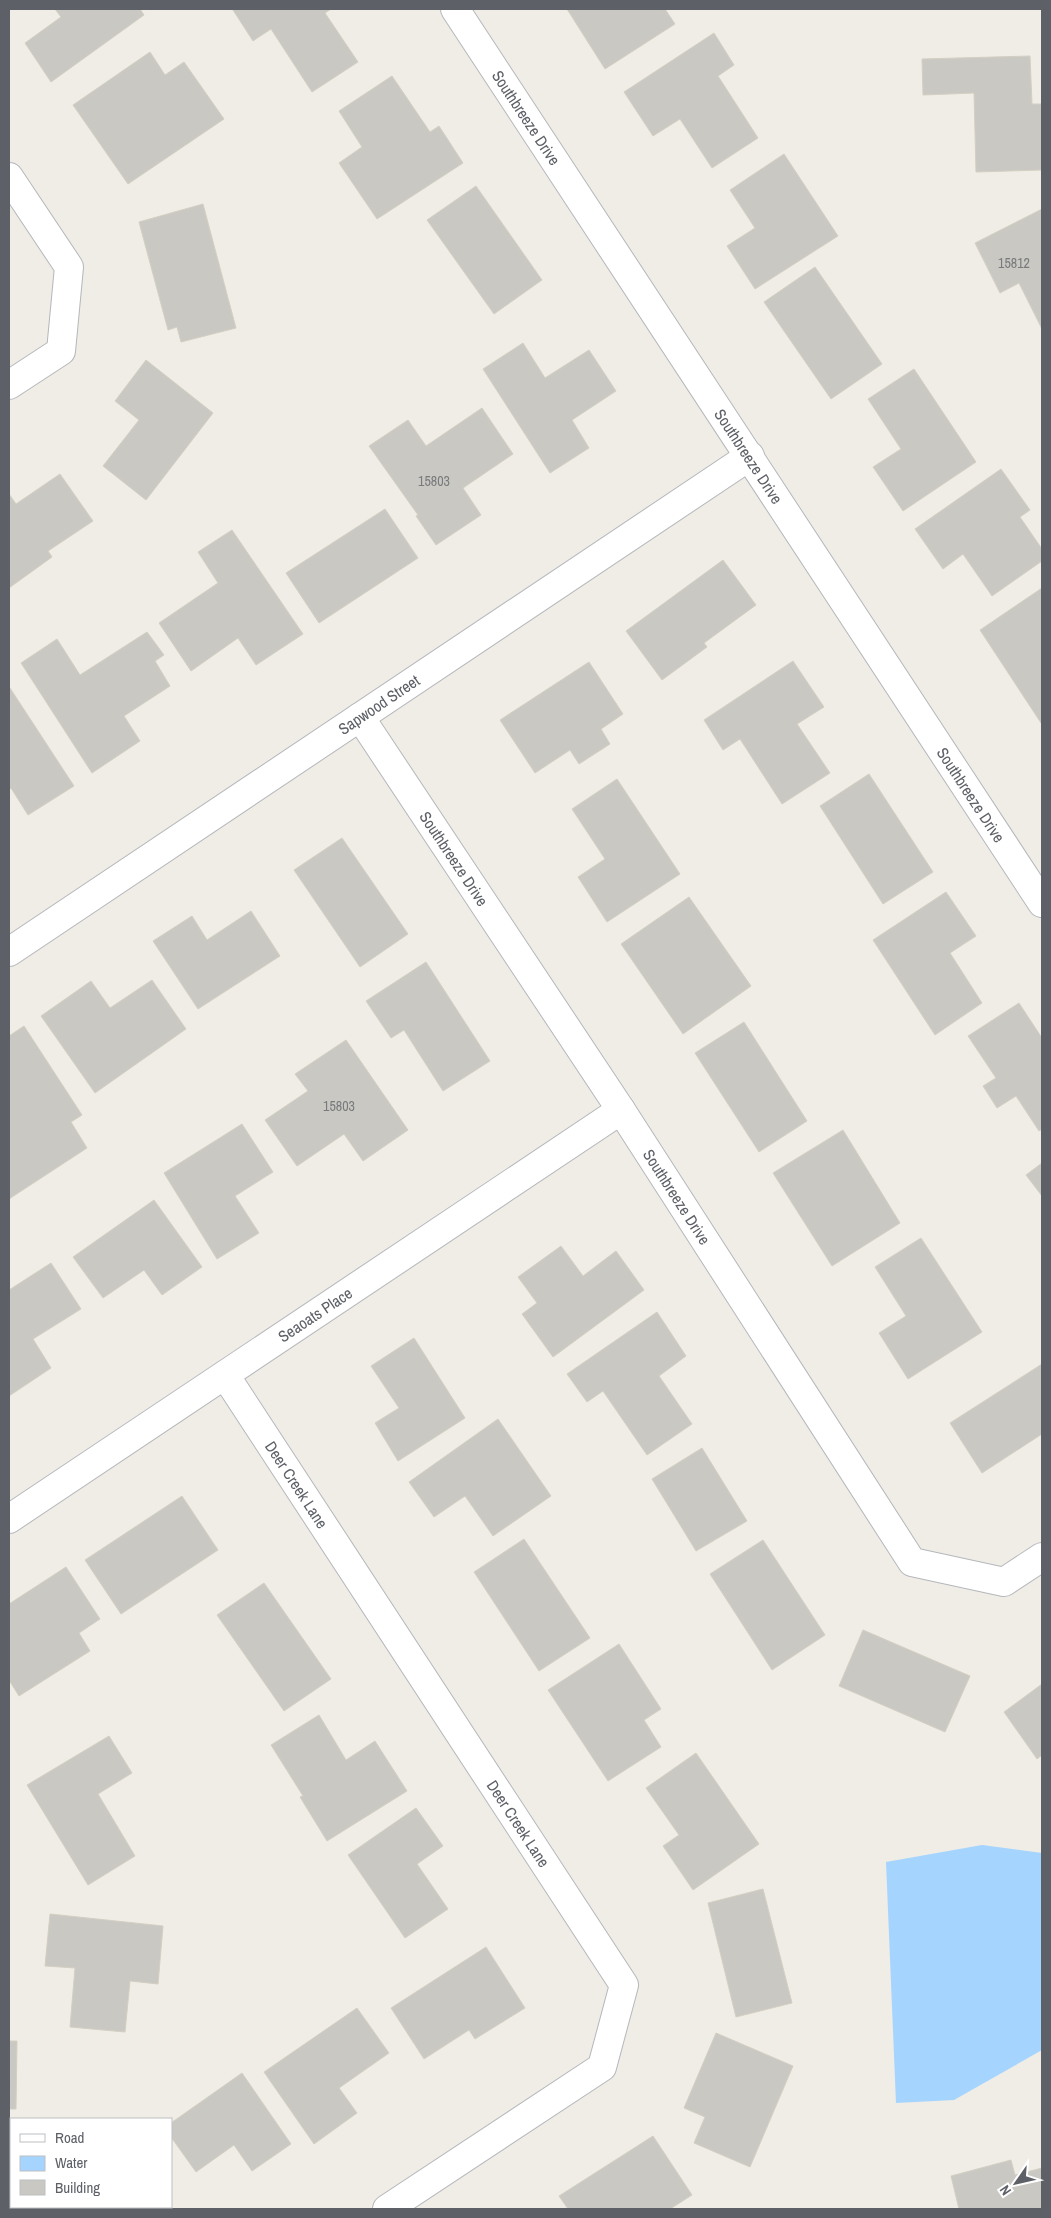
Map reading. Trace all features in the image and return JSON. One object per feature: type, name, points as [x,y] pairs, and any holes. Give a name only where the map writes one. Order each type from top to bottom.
[{"type":"street","name":"Southbreeze Drive","points":[[455,9],[1042,903]]},
{"type":"street","points":[[9,177],[70,268],[61,351],[9,385]]},
{"type":"street","name":"Sapwood Street","points":[[9,952],[750,456]]},
{"type":"street","name":"Southbreeze Drive","points":[[360,717],[621,1110],[912,1562],[1004,1582],[1042,1557]]},
{"type":"street","name":"Seaoats Place","points":[[9,1519],[621,1110]]},
{"type":"street","name":"Deer Creek Lane","points":[[225,1375],[624,1985],[602,2067],[387,2209]]},
{"type":"water","points":[[982,1845],[1042,1853],[1042,2050],[954,2100],[896,2103],[886,1862]]},
{"type":"building","points":[[55,9],[140,9],[144,15],[51,82],[25,43],[61,17]]},
{"type":"building","points":[[331,9],[325,13],[358,62],[312,92],[271,29],[253,41],[233,10]]},
{"type":"building","points":[[567,9],[665,9],[675,24],[605,69]]},
{"type":"building","points":[[714,33],[734,65],[718,76],[758,138],[712,168],[680,119],[653,136],[624,92]]},
{"type":"building","points":[[150,52],[165,75],[184,62],[224,119],[128,184],[73,105]]},
{"type":"building","points":[[1030,56],[1032,104],[1042,104],[1042,170],[976,172],[974,93],[923,95],[922,59]]},
{"type":"building","points":[[392,76],[430,132],[439,126],[463,163],[377,219],[339,163],[362,147],[339,111]]},
{"type":"building","points":[[784,154],[838,236],[755,289],[727,246],[755,228],[730,190]]},
{"type":"building","points":[[476,186],[542,280],[494,314],[427,220]]},
{"type":"building","points":[[203,204],[236,328],[181,342],[177,327],[168,330],[139,222]]},
{"type":"building","points":[[1042,209],[1042,329],[1019,283],[1000,293],[975,243]]},
{"type":"building","points":[[815,267],[882,364],[831,399],[764,302]]},
{"type":"building","points":[[523,343],[545,378],[589,350],[616,391],[572,420],[589,448],[550,473],[483,369]]},
{"type":"building","points":[[146,360],[213,413],[146,500],[103,466],[139,420],[115,401]]},
{"type":"building","points":[[914,369],[976,462],[903,511],[873,467],[901,449],[868,399]]},
{"type":"building","points":[[482,408],[513,454],[463,488],[481,515],[436,545],[416,516],[418,515],[369,446],[408,420],[426,446]]},
{"type":"building","points":[[1001,469],[1030,510],[1020,517],[1042,549],[1042,561],[992,596],[963,554],[943,569],[915,529]]},
{"type":"building","points":[[60,474],[93,521],[48,551],[52,557],[9,588],[9,494],[16,504]]},
{"type":"building","points":[[385,509],[418,558],[319,623],[286,573]]},
{"type":"building","points":[[232,530],[303,634],[256,665],[238,638],[191,671],[159,623],[218,583],[198,552]]},
{"type":"building","points":[[723,560],[756,605],[704,643],[707,647],[662,680],[626,631]]},
{"type":"building","points":[[1042,588],[1042,723],[1041,723],[980,630]]},
{"type":"building","points":[[147,632],[164,655],[155,661],[170,686],[124,716],[140,741],[92,773],[21,663],[57,639],[80,675]]},
{"type":"building","points":[[793,661],[824,707],[797,724],[830,773],[782,804],[740,739],[723,750],[704,720]]},
{"type":"building","points":[[589,662],[623,714],[601,729],[610,744],[579,764],[570,750],[535,773],[500,720]]},
{"type":"building","points":[[10,688],[74,786],[28,815],[11,788],[9,790]]},
{"type":"building","points":[[869,774],[933,872],[883,904],[820,806]]},
{"type":"building","points":[[617,779],[680,874],[607,922],[578,877],[605,859],[572,809]]},
{"type":"building","points":[[342,838],[408,934],[360,967],[294,870]]},
{"type":"building","points":[[946,892],[976,936],[950,953],[982,1003],[935,1035],[873,940]]},
{"type":"building","points":[[689,897],[751,986],[683,1034],[621,944]]},
{"type":"building","points":[[251,911],[280,956],[198,1009],[153,941],[192,916],[207,940]]},
{"type":"building","points":[[426,962],[490,1061],[443,1091],[404,1030],[391,1038],[366,1001]]},
{"type":"building","points":[[152,980],[186,1029],[95,1093],[41,1016],[91,981],[110,1008]]},
{"type":"building","points":[[1019,1003],[1042,1038],[1042,1129],[1039,1131],[1016,1096],[997,1108],[983,1086],[996,1078],[968,1036]]},
{"type":"building","points":[[744,1022],[807,1121],[759,1152],[695,1053]]},
{"type":"building","points":[[24,1026],[82,1115],[71,1122],[87,1148],[9,1199],[9,1036]]},
{"type":"building","points":[[346,1040],[408,1130],[363,1161],[344,1134],[297,1166],[265,1120],[308,1091],[295,1074]]},
{"type":"building","points":[[242,1124],[273,1172],[235,1196],[259,1233],[217,1259],[164,1173]]},
{"type":"building","points":[[843,1130],[900,1223],[832,1266],[773,1173]]},
{"type":"building","points":[[1042,1163],[1042,1196],[1026,1175]]},
{"type":"building","points":[[154,1200],[202,1267],[162,1295],[144,1270],[103,1298],[73,1257]]},
{"type":"building","points":[[921,1238],[982,1332],[908,1379],[879,1333],[906,1316],[875,1267]]},
{"type":"building","points":[[561,1246],[583,1276],[616,1251],[644,1290],[553,1357],[522,1314],[537,1303],[518,1277]]},
{"type":"building","points":[[51,1263],[81,1309],[33,1339],[51,1368],[9,1396],[9,1290]]},
{"type":"building","points":[[657,1312],[686,1356],[659,1376],[692,1424],[647,1455],[603,1391],[587,1402],[567,1374]]},
{"type":"building","points":[[414,1338],[465,1418],[398,1461],[375,1423],[399,1408],[371,1366]]},
{"type":"building","points":[[1042,1364],[1042,1434],[982,1473],[950,1423]]},
{"type":"building","points":[[498,1419],[551,1496],[493,1536],[465,1496],[434,1517],[409,1482]]},
{"type":"building","points":[[702,1448],[747,1521],[696,1551],[652,1479]]},
{"type":"building","points":[[182,1496],[218,1550],[121,1614],[85,1560]]},
{"type":"building","points":[[524,1539],[590,1638],[539,1671],[474,1572]]},
{"type":"building","points":[[763,1540],[825,1635],[772,1670],[710,1574]]},
{"type":"building","points":[[66,1567],[100,1619],[79,1633],[90,1651],[19,1696],[9,1680],[9,1604]]},
{"type":"building","points":[[264,1583],[331,1679],[284,1711],[217,1615]]},
{"type":"building","points":[[863,1630],[970,1676],[945,1732],[839,1686]]},
{"type":"building","points":[[619,1644],[661,1709],[644,1720],[661,1747],[608,1781],[548,1690]]},
{"type":"building","points":[[1042,1684],[1042,1755],[1037,1759],[1004,1712]]},
{"type":"building","points":[[319,1715],[346,1760],[375,1741],[407,1791],[327,1841],[300,1797],[303,1796],[271,1745]]},
{"type":"building","points":[[109,1736],[132,1773],[98,1794],[135,1856],[88,1885],[27,1785]]},
{"type":"building","points":[[696,1753],[759,1844],[693,1890],[663,1846],[679,1835],[646,1788]]},
{"type":"building","points":[[416,1808],[443,1846],[417,1864],[448,1909],[405,1938],[348,1855]]},
{"type":"building","points":[[763,1889],[792,2003],[736,2017],[708,1903]]},
{"type":"building","points":[[50,1914],[163,1926],[158,1984],[130,1981],[125,2032],[70,2027],[75,1968],[45,1966]]},
{"type":"building","points":[[486,1947],[525,2008],[475,2039],[469,2030],[424,2059],[391,2008]]},
{"type":"building","points":[[357,2008],[389,2053],[339,2088],[357,2113],[314,2144],[264,2072]]},
{"type":"building","points":[[716,2033],[793,2066],[750,2167],[694,2143],[705,2117],[684,2108]]},
{"type":"building","points":[[9,2041],[17,2041],[16,2109],[9,2109]]},
{"type":"building","points":[[242,2073],[291,2144],[252,2171],[234,2145],[196,2172],[172,2138],[172,2122]]},
{"type":"building","points":[[653,2136],[692,2195],[670,2209],[568,2209],[559,2196]]},
{"type":"building","points":[[1011,2160],[1015,2175],[1042,2168],[1042,2209],[959,2209],[951,2176]]},
{"type":"building","points":[[60,2208],[156,2208],[154,2209]]}]
